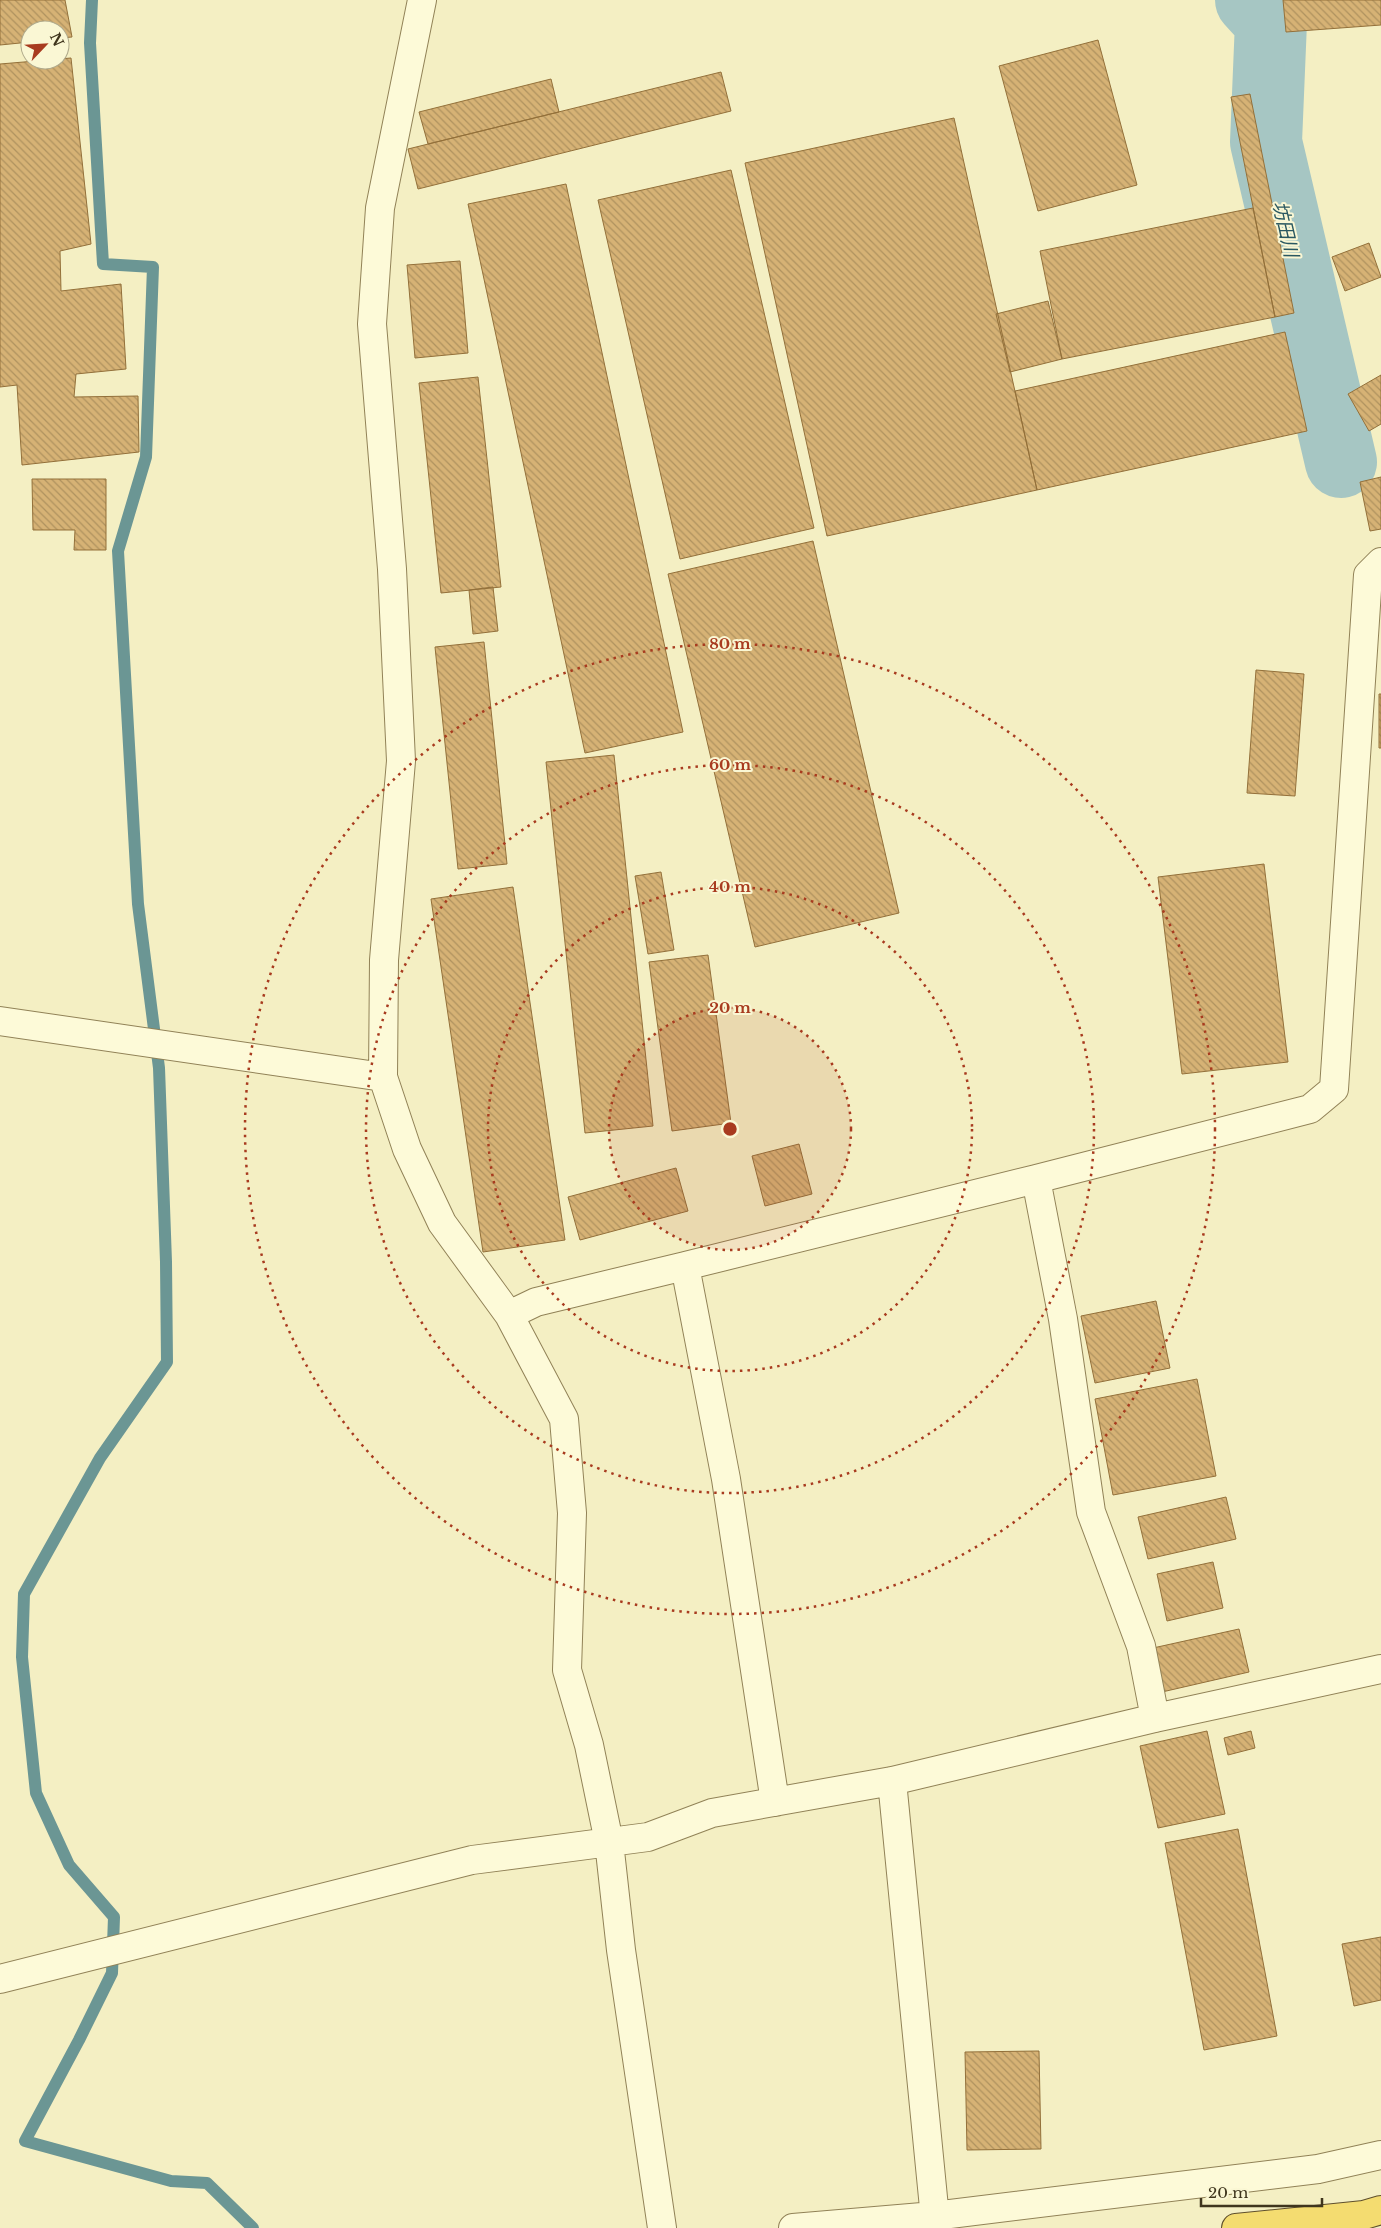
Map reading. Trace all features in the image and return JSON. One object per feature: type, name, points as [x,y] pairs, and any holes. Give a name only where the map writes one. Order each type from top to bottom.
[{"type":"highway","points":[[1236,2228],[1364,2215],[1381,2210]]},
{"type":"street","points":[[422,0],[380,208],[372,324],[392,569],[401,761],[384,960],[382,1077],[407,1149],[442,1223],[508,1315],[564,1419],[572,1513],[567,1670],[589,1745],[609,1842],[621,1950],[662,2228]]},
{"type":"street","points":[[508,1315],[536,1302],[901,1214],[1310,1108],[1334,1089],[1368,575],[1381,562]]},
{"type":"street","points":[[0,1021],[382,1077]]},
{"type":"street","points":[[1036,1179],[1063,1319],[1091,1512],[1141,1646],[1155,1718]]},
{"type":"street","points":[[685,1266],[726,1479],[776,1802]]},
{"type":"street","points":[[0,1979],[472,1860],[648,1837],[712,1813],[892,1781],[1155,1718],[1381,1669]]},
{"type":"street","points":[[892,1781],[935,2222]]},
{"type":"street","points":[[793,2228],[935,2222],[1318,2169],[1381,2155]]},
{"type":"building","points":[[0,0],[65,0],[69,20],[20,20],[20,43],[0,45]]},
{"type":"building","points":[[1283,0],[1381,0],[1381,25],[1286,32]]},
{"type":"building","points":[[1098,40],[1137,185],[1038,211],[999,66]]},
{"type":"building","points":[[70,58],[91,244],[60,251],[61,291],[121,284],[126,369],[76,374],[74,397],[138,396],[139,452],[22,465],[17,385],[0,387],[0,64],[20,62],[20,70],[70,70]]},
{"type":"building","points":[[721,72],[731,111],[418,189],[408,149]]},
{"type":"building","points":[[551,79],[559,112],[428,144],[419,112]]},
{"type":"building","points":[[1250,94],[1294,313],[1275,317],[1231,97]]},
{"type":"building","points":[[954,118],[1037,490],[827,536],[745,163]]},
{"type":"building","points":[[731,170],[814,528],[680,559],[598,200]]},
{"type":"building","points":[[566,184],[683,732],[585,753],[468,204]]},
{"type":"building","points":[[1253,208],[1275,317],[1062,359],[1040,251]]},
{"type":"building","points":[[1369,243],[1381,277],[1345,291],[1332,257]]},
{"type":"building","points":[[460,261],[468,353],[415,358],[407,265]]},
{"type":"building","points":[[1048,301],[1062,359],[1010,372],[996,314]]},
{"type":"building","points":[[1285,332],[1307,431],[1037,490],[1015,391]]},
{"type":"building","points":[[1381,375],[1381,424],[1369,431],[1348,394]]},
{"type":"building","points":[[478,377],[501,587],[441,593],[419,383]]},
{"type":"building","points":[[1381,477],[1381,529],[1370,531],[1360,482]]},
{"type":"building","points":[[32,479],[106,479],[106,550],[74,550],[75,530],[33,530]]},
{"type":"building","points":[[813,541],[899,913],[755,947],[668,574]]},
{"type":"building","points":[[493,587],[498,631],[473,634],[469,590]]},
{"type":"building","points":[[484,642],[507,864],[458,869],[435,647]]},
{"type":"building","points":[[1256,670],[1304,674],[1295,796],[1247,793]]},
{"type":"building","points":[[1379,694],[1381,694],[1381,748],[1379,748]]},
{"type":"building","points":[[614,755],[653,1126],[585,1133],[546,762]]},
{"type":"building","points":[[1264,864],[1288,1062],[1182,1074],[1158,877]]},
{"type":"building","points":[[661,872],[674,950],[648,954],[635,876]]},
{"type":"building","points":[[513,887],[565,1240],[483,1252],[431,899]]},
{"type":"building","points":[[708,955],[731,1123],[672,1131],[649,962]]},
{"type":"building","points":[[799,1144],[812,1194],[765,1206],[752,1156]]},
{"type":"building","points":[[676,1168],[688,1211],[580,1240],[568,1197]]},
{"type":"building","points":[[1156,1301],[1170,1368],[1095,1383],[1081,1316]]},
{"type":"building","points":[[1197,1379],[1216,1476],[1113,1495],[1095,1399]]},
{"type":"building","points":[[1226,1497],[1236,1539],[1148,1559],[1138,1517]]},
{"type":"building","points":[[1213,1562],[1223,1608],[1167,1621],[1157,1574]]},
{"type":"building","points":[[1239,1629],[1249,1672],[1162,1692],[1153,1648]]},
{"type":"building","points":[[1207,1731],[1225,1814],[1158,1828],[1140,1746]]},
{"type":"building","points":[[1251,1731],[1255,1748],[1228,1755],[1224,1738]]},
{"type":"building","points":[[1238,1829],[1277,2036],[1204,2050],[1165,1843]]},
{"type":"building","points":[[1381,1937],[1381,2000],[1354,2006],[1342,1944]]},
{"type":"building","points":[[1039,2051],[1041,2149],[967,2150],[965,2052]]},
{"type":"waterway","points":[[92,0],[90,43],[103,264],[153,267],[146,457],[118,551],[138,904],[159,1068],[166,1262],[167,1362],[100,1458],[24,1594],[22,1657],[36,1793],[69,1865],[114,1917],[112,1973],[79,2040],[25,2141],[171,2181],[207,2183],[253,2228]]},
{"type":"waterway","name":"坊田川","points":[[1251,0],[1271,22],[1266,142],[1341,462]]}]
